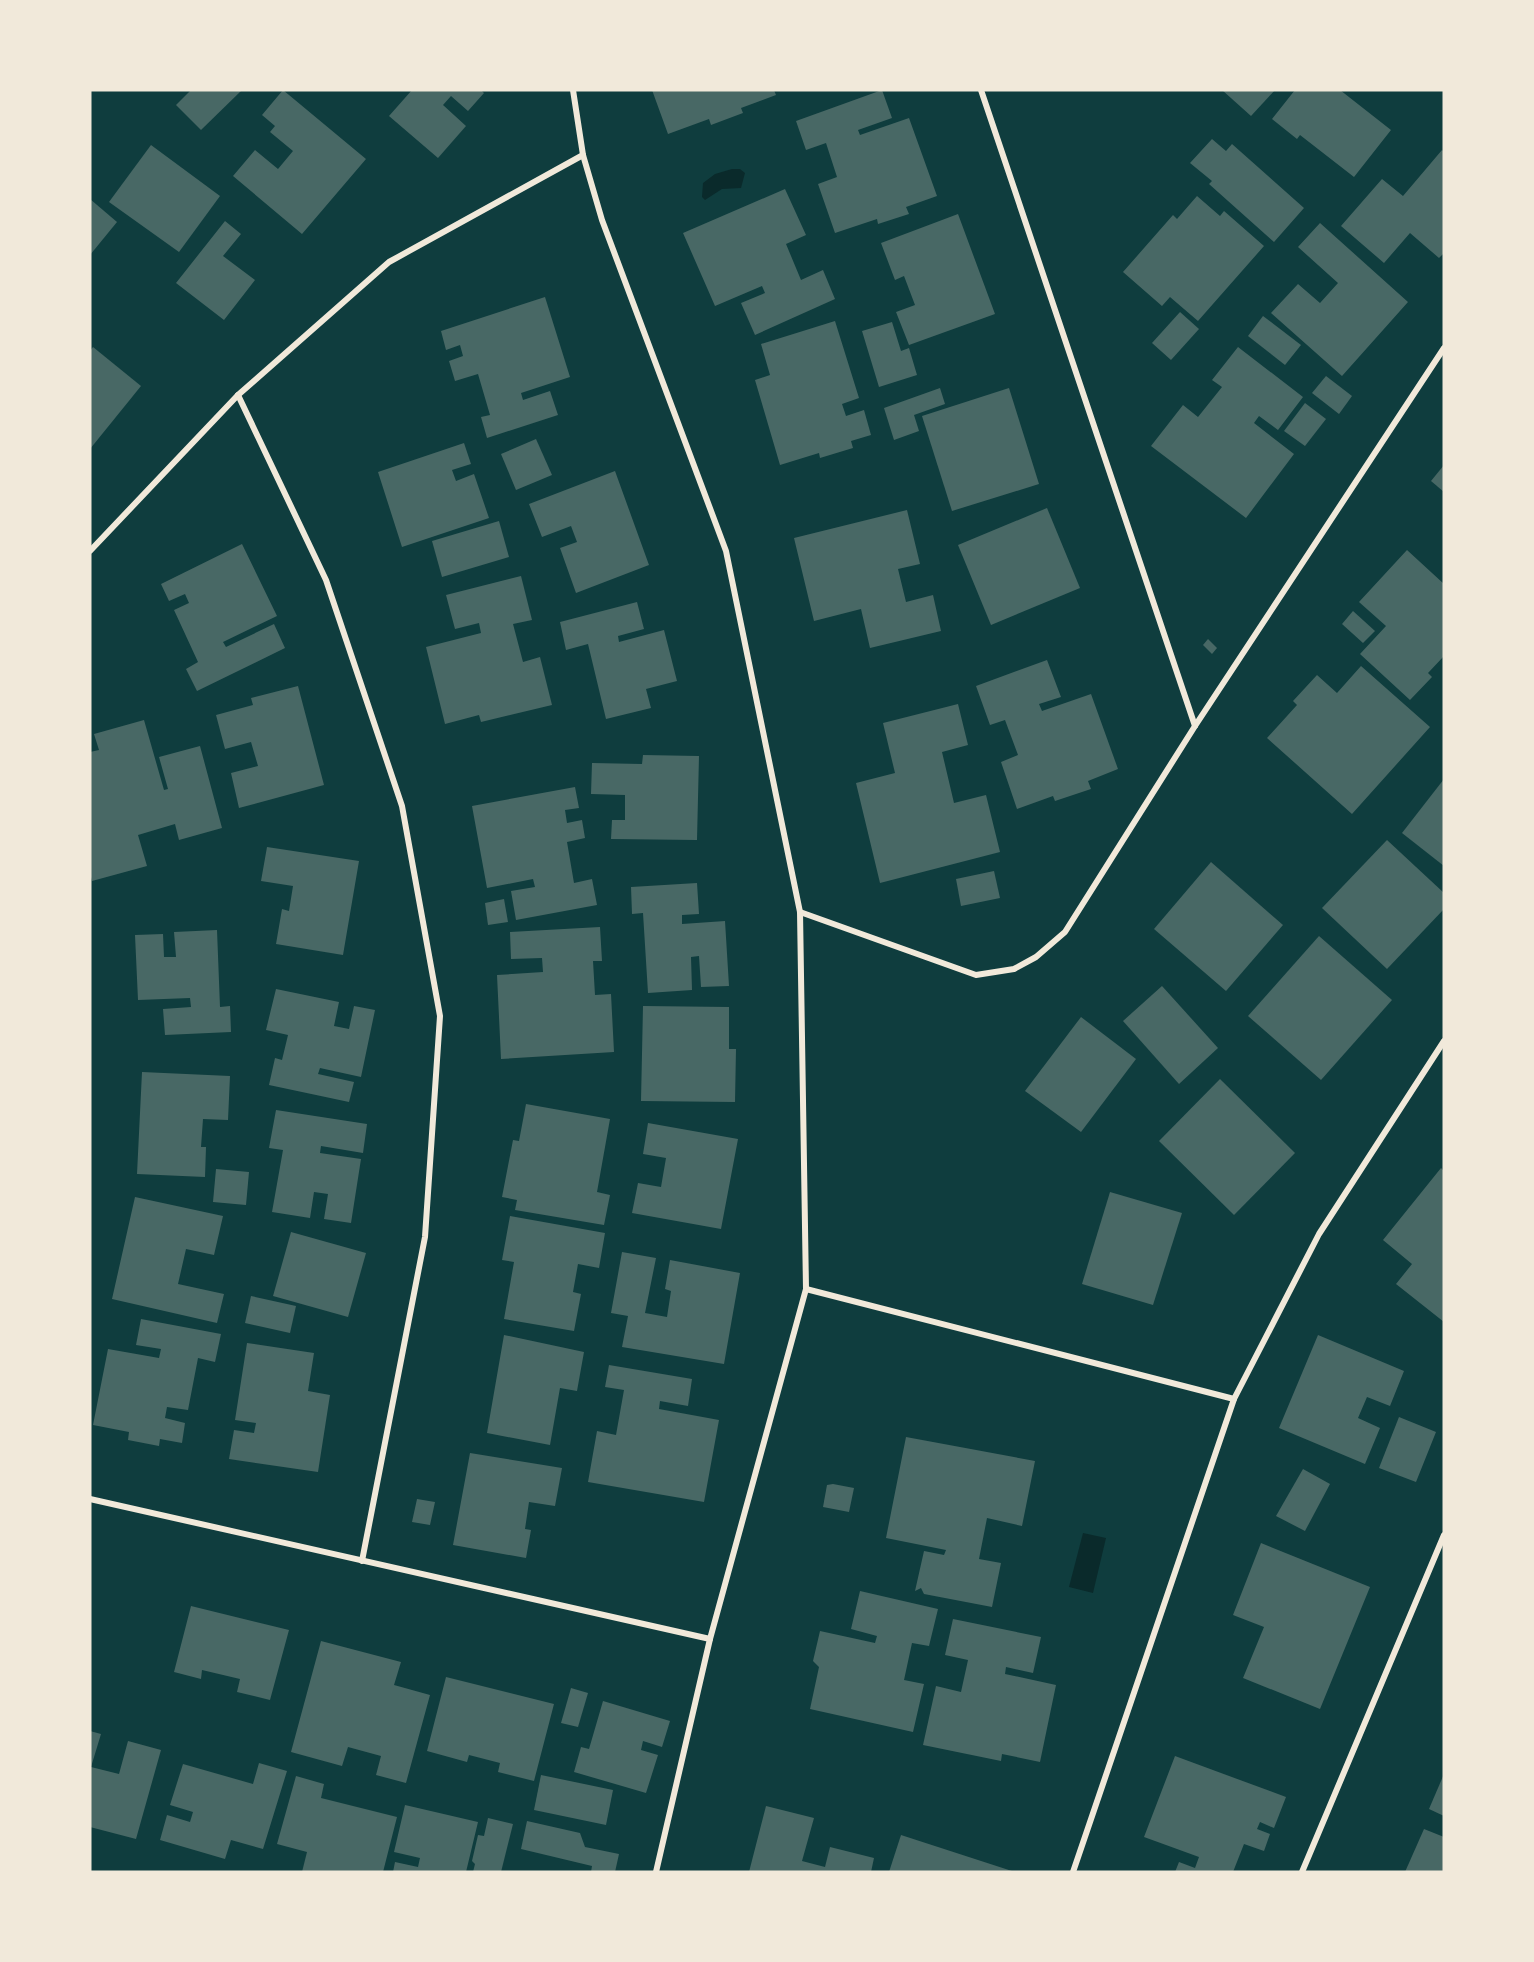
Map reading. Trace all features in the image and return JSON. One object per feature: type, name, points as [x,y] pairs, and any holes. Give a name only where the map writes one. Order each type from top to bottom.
[{"type":"street","points":[[573,90],[583,155],[602,220],[726,550],[800,912],[806,1289],[710,1640],[656,1872]]},
{"type":"street","points":[[981,90],[1195,726]]},
{"type":"street","points":[[90,551],[238,395],[389,262],[583,155]]},
{"type":"street","points":[[800,912],[976,975],[1014,969],[1036,957],[1065,932],[1195,726],[1444,348]]},
{"type":"street","points":[[238,395],[326,580],[402,806],[440,1016],[425,1237],[362,1560]]},
{"type":"street","points":[[1073,1872],[1234,1399],[1318,1234],[1444,1041]]},
{"type":"street","points":[[806,1289],[1234,1399]]},
{"type":"street","points":[[90,1499],[710,1640]]},
{"type":"street","points":[[1302,1872],[1444,1535]]},
{"type":"water","points":[[740,169],[745,173],[741,188],[722,189],[705,200],[702,197],[703,183],[715,174]]},
{"type":"water","points":[[1083,1533],[1106,1538],[1093,1593],[1069,1587]]},
{"type":"building","points":[[191,90],[242,90],[201,130],[176,105]]},
{"type":"building","points":[[283,90],[366,159],[302,234],[233,176],[255,150],[278,169],[293,151],[270,132],[275,126],[262,115]]},
{"type":"building","points":[[412,90],[481,90],[484,93],[468,111],[451,96],[443,105],[466,126],[438,158],[389,116]]},
{"type":"building","points":[[652,90],[774,90],[776,95],[741,108],[743,113],[711,125],[709,119],[668,134]]},
{"type":"building","points":[[882,90],[892,118],[858,130],[860,135],[909,118],[937,196],[906,207],[909,214],[878,224],[877,219],[835,233],[818,184],[837,177],[826,143],[806,150],[796,121]]},
{"type":"building","points":[[1222,90],[1275,90],[1251,116]]},
{"type":"building","points":[[1295,90],[1340,90],[1391,130],[1354,177],[1300,135],[1297,139],[1272,119]]},
{"type":"building","points":[[1212,139],[1226,151],[1232,144],[1304,208],[1274,242],[1209,184],[1212,181],[1190,163]]},
{"type":"building","points":[[151,145],[220,196],[179,252],[109,202]]},
{"type":"building","points":[[1442,150],[1444,152],[1444,253],[1439,258],[1410,233],[1384,263],[1341,226],[1382,179],[1403,196]]},
{"type":"building","points":[[785,189],[806,235],[786,244],[801,280],[823,270],[835,299],[755,335],[741,303],[765,293],[762,286],[715,306],[683,233]]},
{"type":"building","points":[[1197,196],[1220,216],[1224,211],[1264,246],[1198,321],[1170,297],[1162,306],[1123,272],[1173,215],[1177,219]]},
{"type":"building","points":[[90,199],[117,222],[90,255]]},
{"type":"building","points":[[958,214],[995,314],[909,345],[896,312],[915,305],[904,276],[895,280],[881,243]]},
{"type":"building","points":[[225,221],[241,234],[223,256],[255,280],[224,320],[176,283]]},
{"type":"building","points":[[1320,223],[1408,302],[1342,376],[1271,313],[1298,284],[1320,303],[1338,283],[1298,247]]},
{"type":"building","points":[[545,297],[570,377],[521,393],[523,400],[550,391],[558,415],[487,438],[481,417],[490,415],[478,374],[455,381],[449,361],[463,356],[460,345],[446,350],[441,331]]},
{"type":"building","points":[[1180,312],[1199,329],[1171,360],[1152,343]]},
{"type":"building","points":[[1263,316],[1301,345],[1285,365],[1248,336]]},
{"type":"building","points":[[835,321],[859,398],[842,404],[846,416],[864,410],[871,435],[851,441],[853,448],[820,458],[819,453],[780,465],[755,380],[770,375],[761,344]]},
{"type":"building","points":[[892,322],[901,351],[909,348],[917,375],[879,387],[862,331]]},
{"type":"building","points":[[93,347],[141,386],[90,449],[90,351]]},
{"type":"building","points":[[1238,347],[1303,397],[1278,430],[1259,416],[1254,423],[1294,454],[1246,518],[1151,446],[1183,405],[1198,417],[1222,387],[1212,380]]},
{"type":"building","points":[[1326,376],[1352,396],[1339,414],[1312,393]]},
{"type":"building","points":[[940,388],[945,404],[914,415],[919,431],[894,440],[884,408]]},
{"type":"building","points":[[1009,388],[1039,484],[952,511],[922,416]]},
{"type":"building","points":[[1305,403],[1326,419],[1305,446],[1284,431]]},
{"type":"building","points":[[536,439],[552,475],[516,490],[501,454]]},
{"type":"building","points":[[464,443],[471,464],[452,470],[456,481],[474,474],[489,518],[402,547],[378,472]]},
{"type":"building","points":[[1444,465],[1444,492],[1431,481]]},
{"type":"building","points":[[615,471],[649,565],[576,593],[560,548],[577,542],[571,526],[542,537],[529,504]]},
{"type":"building","points":[[1047,508],[1080,588],[991,625],[958,545]]},
{"type":"building","points":[[907,510],[920,564],[898,569],[906,602],[933,595],[941,631],[870,648],[861,609],[814,621],[794,538]]},
{"type":"building","points":[[499,521],[509,557],[442,577],[432,541]]},
{"type":"building","points":[[242,544],[277,616],[223,642],[226,647],[274,624],[285,648],[197,691],[186,669],[198,662],[174,610],[189,603],[185,594],[169,601],[161,584]]},
{"type":"building","points":[[1407,550],[1444,584],[1444,656],[1428,673],[1432,677],[1410,700],[1360,654],[1386,626],[1359,602]]},
{"type":"building","points":[[521,576],[532,620],[513,624],[523,662],[540,657],[552,705],[481,722],[479,715],[445,724],[426,647],[481,633],[479,623],[455,629],[446,595]]},
{"type":"building","points":[[637,602],[644,629],[618,636],[619,642],[664,630],[677,681],[646,689],[651,708],[606,719],[588,644],[566,650],[560,622]]},
{"type":"building","points":[[1353,611],[1375,631],[1363,643],[1342,624]]},
{"type":"building","points":[[1208,639],[1217,648],[1212,654],[1203,645]]},
{"type":"building","points":[[1047,660],[1061,697],[1039,704],[1042,711],[1091,694],[1118,769],[1088,781],[1091,789],[1055,801],[1053,796],[1017,809],[1001,762],[1018,755],[1005,720],[990,725],[976,686]]},
{"type":"building","points":[[1361,666],[1430,727],[1352,814],[1267,738],[1297,705],[1293,701],[1317,675],[1337,693]]},
{"type":"building","points":[[298,686],[324,785],[239,808],[231,773],[258,766],[251,742],[225,749],[216,715],[253,705],[251,698]]},
{"type":"building","points":[[958,704],[968,745],[942,752],[954,803],[986,795],[1000,852],[880,883],[856,783],[895,773],[883,723]]},
{"type":"building","points":[[144,720],[164,790],[168,789],[159,757],[200,746],[222,828],[179,840],[175,824],[138,835],[147,866],[92,881],[90,873],[90,752],[99,750],[94,734]]},
{"type":"building","points":[[643,755],[699,756],[697,840],[611,839],[612,820],[625,820],[625,795],[591,794],[592,763],[642,764]]},
{"type":"building","points":[[1444,779],[1444,866],[1402,833]]},
{"type":"building","points":[[575,787],[579,808],[565,810],[567,823],[582,820],[585,838],[567,842],[574,883],[592,879],[597,905],[516,920],[511,891],[535,887],[533,879],[487,888],[472,806]]},
{"type":"building","points":[[1387,840],[1444,893],[1444,909],[1387,969],[1322,908]]},
{"type":"building","points":[[267,847],[359,861],[343,955],[276,944],[282,909],[289,911],[293,886],[261,881]]},
{"type":"building","points":[[1211,862],[1283,925],[1226,991],[1154,929]]},
{"type":"building","points":[[994,871],[1000,898],[961,906],[956,879]]},
{"type":"building","points":[[697,883],[699,914],[682,915],[682,924],[725,921],[729,986],[701,987],[699,956],[691,957],[692,990],[648,993],[643,913],[632,914],[631,887]]},
{"type":"building","points":[[504,899],[508,922],[488,925],[485,903]]},
{"type":"building","points":[[600,927],[602,961],[593,961],[595,995],[611,994],[614,1052],[501,1059],[497,975],[543,972],[542,958],[511,959],[510,932]]},
{"type":"building","points":[[217,930],[220,1007],[230,1006],[231,1032],[165,1035],[163,1009],[191,1007],[190,998],[138,1000],[135,935],[163,934],[164,957],[176,957],[174,932]]},
{"type":"building","points":[[1319,936],[1392,1000],[1321,1080],[1248,1016]]},
{"type":"building","points":[[1162,986],[1218,1048],[1179,1084],[1123,1021]]},
{"type":"building","points":[[276,989],[339,1002],[334,1026],[349,1029],[354,1006],[375,1010],[361,1077],[320,1068],[318,1074],[354,1082],[349,1102],[269,1085],[275,1058],[282,1060],[288,1035],[266,1030]]},
{"type":"building","points":[[643,1006],[729,1007],[729,1049],[736,1049],[735,1102],[641,1101]]},
{"type":"building","points":[[1081,1017],[1136,1059],[1081,1132],[1025,1091]]},
{"type":"building","points":[[142,1072],[230,1076],[228,1120],[203,1119],[201,1147],[206,1147],[205,1177],[137,1174]]},
{"type":"building","points":[[1220,1079],[1295,1153],[1234,1215],[1159,1141]]},
{"type":"building","points":[[526,1104],[610,1119],[597,1192],[610,1195],[604,1225],[515,1210],[517,1200],[502,1197],[513,1140],[519,1141]]},
{"type":"building","points":[[276,1110],[367,1124],[363,1153],[321,1146],[320,1153],[361,1159],[351,1223],[324,1219],[328,1194],[314,1192],[310,1218],[272,1212],[283,1150],[269,1148]]},
{"type":"building","points":[[648,1123],[738,1139],[721,1229],[632,1213],[638,1183],[661,1187],[666,1158],[643,1154]]},
{"type":"building","points":[[1441,1168],[1444,1171],[1444,1322],[1396,1284],[1412,1264],[1383,1240]]},
{"type":"building","points":[[216,1169],[249,1172],[246,1205],[213,1202]]},
{"type":"building","points":[[1110,1192],[1182,1213],[1153,1305],[1082,1284]]},
{"type":"building","points":[[135,1197],[223,1216],[214,1255],[186,1249],[178,1284],[224,1294],[217,1323],[112,1299]]},
{"type":"building","points":[[510,1216],[605,1233],[599,1268],[578,1264],[573,1292],[581,1294],[574,1331],[504,1319],[514,1262],[502,1260]]},
{"type":"building","points":[[291,1232],[366,1253],[348,1317],[273,1296]]},
{"type":"building","points":[[622,1252],[656,1258],[645,1313],[667,1317],[671,1291],[665,1289],[670,1260],[740,1273],[724,1364],[622,1347],[628,1316],[611,1313]]},
{"type":"building","points":[[251,1296],[296,1306],[290,1333],[245,1323]]},
{"type":"building","points":[[141,1319],[221,1334],[215,1362],[198,1358],[188,1410],[167,1407],[165,1418],[185,1423],[182,1443],[160,1439],[159,1446],[128,1440],[129,1432],[93,1425],[108,1349],[159,1358],[161,1349],[136,1345]]},
{"type":"building","points":[[504,1335],[584,1352],[577,1391],[560,1388],[550,1445],[487,1433]]},
{"type":"building","points":[[1318,1335],[1404,1371],[1390,1406],[1367,1397],[1358,1418],[1380,1428],[1365,1464],[1279,1428]]},
{"type":"building","points":[[247,1343],[314,1353],[308,1391],[330,1395],[318,1472],[229,1459],[234,1430],[254,1433],[256,1423],[235,1420]]},
{"type":"building","points":[[609,1365],[692,1379],[688,1406],[660,1401],[659,1409],[719,1420],[704,1502],[588,1482],[597,1431],[616,1435],[624,1390],[605,1387]]},
{"type":"building","points":[[1399,1417],[1436,1432],[1416,1482],[1379,1468]]},
{"type":"building","points":[[906,1437],[1035,1461],[1022,1526],[987,1518],[979,1559],[1001,1563],[992,1607],[924,1594],[921,1588],[915,1591],[924,1551],[944,1555],[946,1550],[886,1538]]},
{"type":"building","points":[[470,1453],[562,1468],[555,1506],[529,1502],[525,1529],[531,1530],[526,1558],[453,1545]]},
{"type":"building","points":[[1303,1469],[1330,1484],[1305,1531],[1276,1516]]},
{"type":"building","points":[[827,1485],[854,1488],[849,1512],[823,1507]]},
{"type":"building","points":[[417,1499],[435,1502],[430,1525],[412,1522]]},
{"type":"building","points":[[1261,1543],[1370,1587],[1320,1709],[1243,1678],[1264,1627],[1233,1615]]},
{"type":"building","points":[[860,1591],[938,1609],[929,1646],[912,1643],[904,1680],[924,1684],[913,1732],[810,1709],[819,1667],[813,1661],[820,1631],[875,1643],[877,1636],[851,1629]]},
{"type":"building","points":[[191,1606],[289,1630],[270,1700],[237,1692],[240,1679],[202,1670],[201,1679],[174,1672]]},
{"type":"building","points":[[953,1619],[1041,1637],[1033,1673],[1006,1667],[1005,1674],[1056,1685],[1040,1762],[1002,1754],[1001,1761],[923,1745],[936,1686],[961,1692],[968,1660],[945,1655]]},
{"type":"building","points":[[321,1641],[401,1662],[394,1685],[430,1695],[406,1783],[376,1775],[381,1756],[348,1747],[342,1766],[291,1752]]},
{"type":"building","points":[[446,1677],[554,1704],[534,1781],[498,1772],[500,1763],[469,1755],[467,1762],[427,1751]]},
{"type":"building","points":[[571,1688],[588,1693],[578,1727],[561,1723]]},
{"type":"building","points":[[603,1701],[670,1721],[662,1747],[643,1741],[641,1750],[658,1755],[646,1793],[574,1772],[581,1747],[589,1749]]},
{"type":"building","points":[[90,1731],[101,1734],[91,1767],[119,1774],[128,1741],[161,1750],[136,1839],[90,1827]]},
{"type":"building","points":[[1175,1756],[1286,1797],[1274,1828],[1260,1822],[1257,1829],[1270,1834],[1264,1851],[1244,1844],[1233,1872],[1175,1872],[1179,1862],[1195,1868],[1199,1857],[1144,1837]]},
{"type":"building","points":[[259,1763],[287,1771],[263,1849],[231,1840],[225,1859],[160,1840],[167,1815],[190,1822],[193,1812],[170,1805],[183,1764],[253,1784]]},
{"type":"building","points":[[1444,1774],[1444,1816],[1429,1809]]},
{"type":"building","points":[[541,1775],[613,1790],[606,1825],[534,1810]]},
{"type":"building","points":[[296,1776],[324,1784],[321,1798],[397,1817],[383,1872],[302,1872],[307,1852],[277,1844]]},
{"type":"building","points":[[405,1805],[478,1822],[466,1872],[393,1872],[395,1862],[418,1867],[420,1858],[394,1852]]},
{"type":"building","points":[[766,1806],[814,1818],[802,1861],[825,1867],[830,1847],[874,1858],[871,1872],[749,1872]]},
{"type":"building","points":[[488,1818],[513,1824],[501,1872],[473,1872],[475,1864],[472,1861],[478,1835],[484,1836]]},
{"type":"building","points":[[527,1821],[580,1833],[585,1847],[619,1854],[615,1872],[591,1872],[592,1866],[521,1849]]},
{"type":"building","points":[[1424,1829],[1444,1837],[1444,1872],[1405,1872]]},
{"type":"building","points":[[901,1835],[1015,1872],[889,1872]]}]
